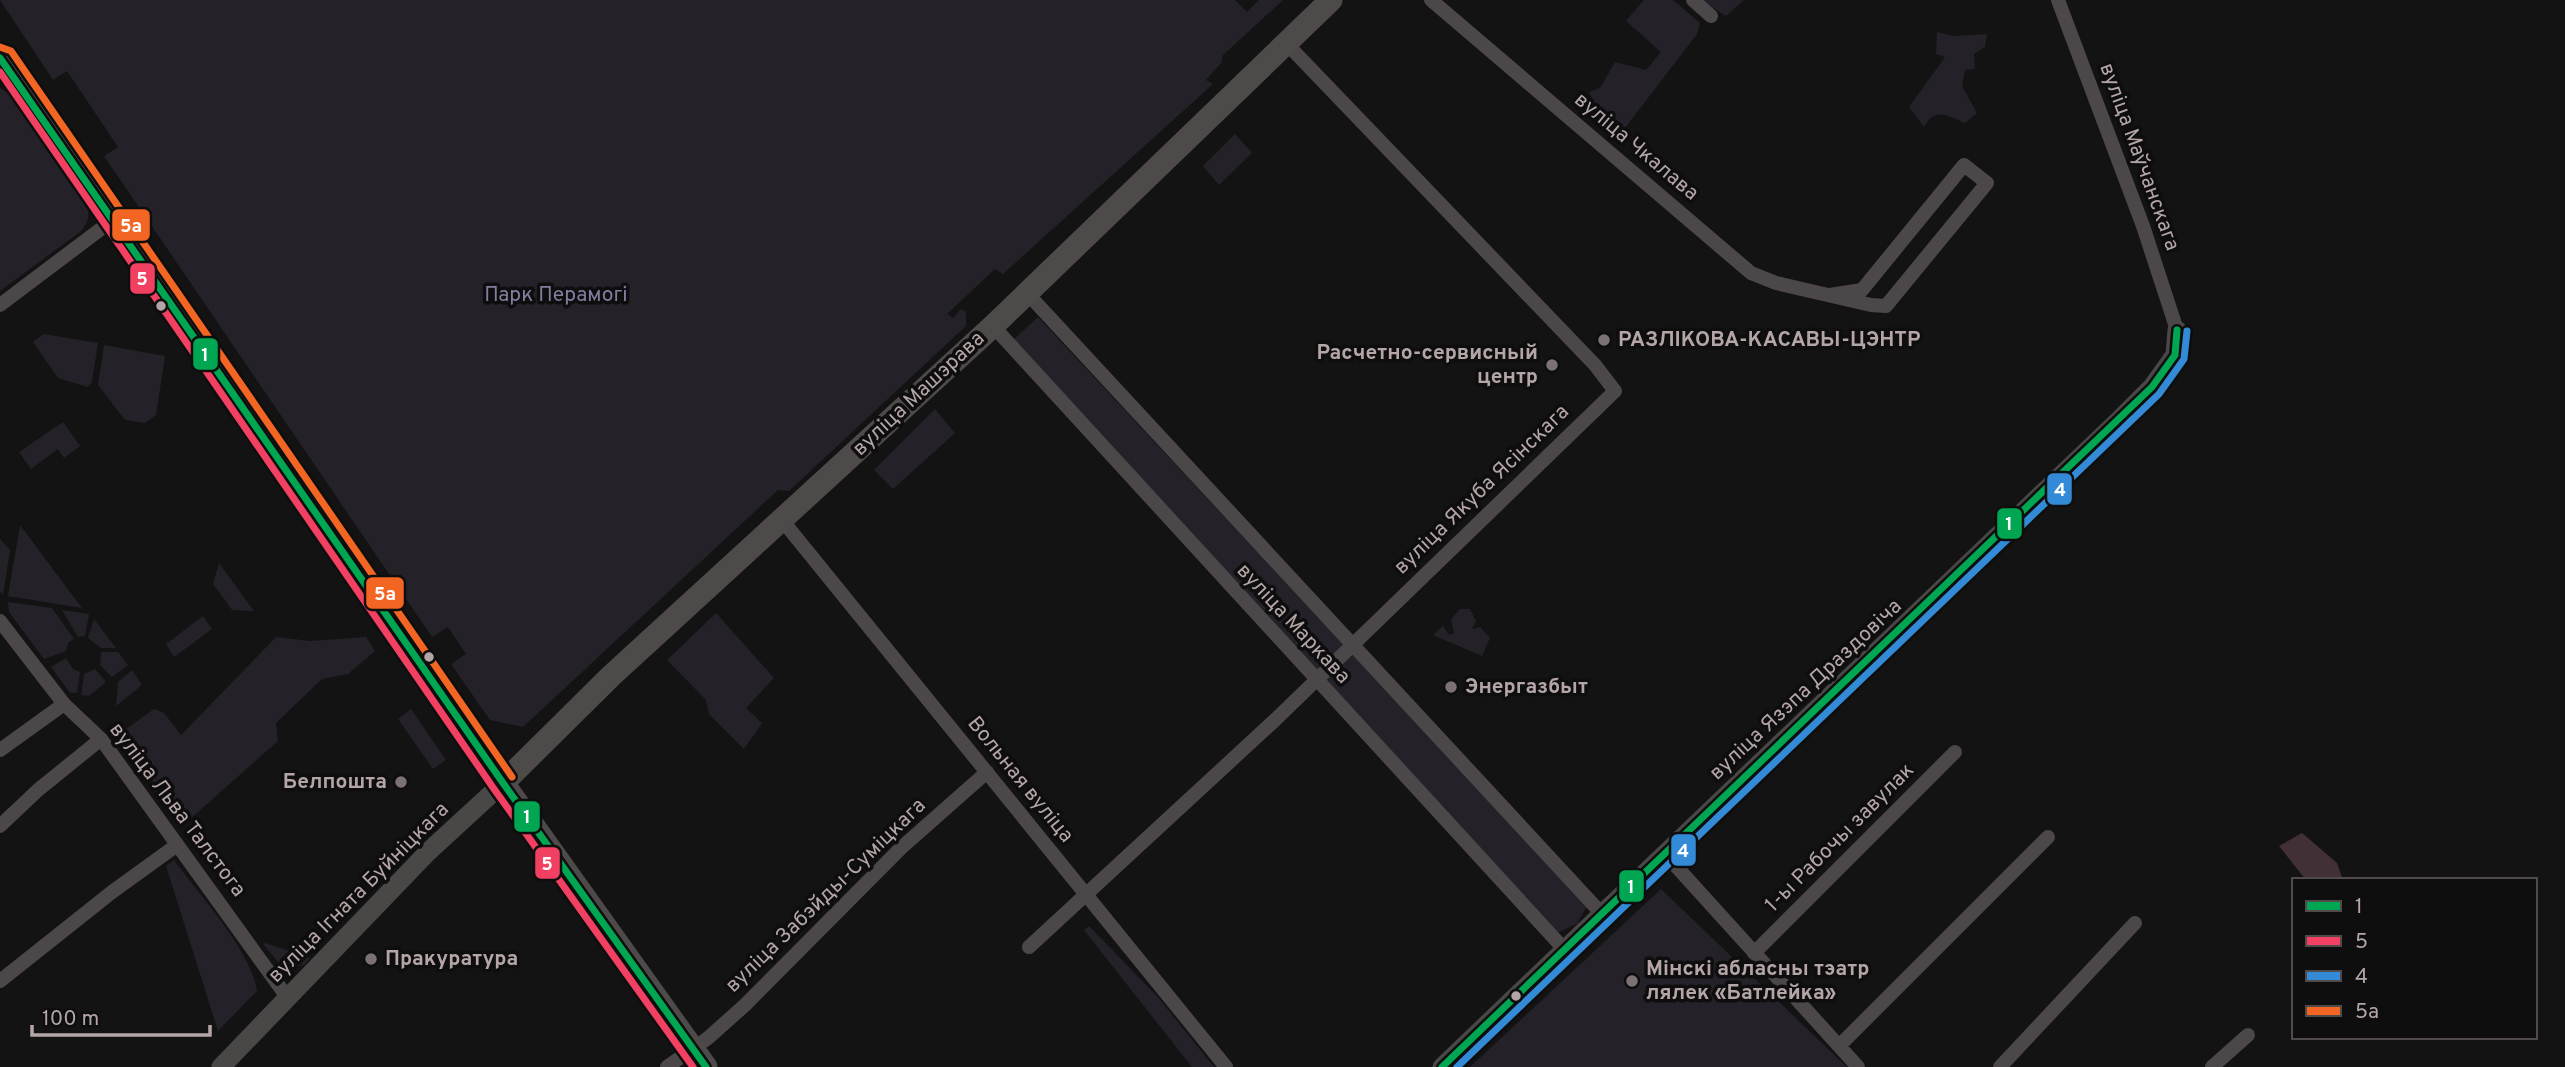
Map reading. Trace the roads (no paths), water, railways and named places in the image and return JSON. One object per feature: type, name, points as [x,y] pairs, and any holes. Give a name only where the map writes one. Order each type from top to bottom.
[{"type":"main road","name":"вуліца Машэрава","points":[[503,783],[611,676],[993,326],[1331,0]]},
{"type":"main road","points":[[1,56],[503,783],[699,1058]]},
{"type":"street","name":"вуліца Чкалава","points":[[1432,0],[1751,273],[1776,283],[1830,295],[1886,306],[1987,183],[1964,165],[1862,290],[1830,295]]},
{"type":"street","points":[[1693,0],[1711,16]]},
{"type":"street","name":"вуліца Маўчанскага","points":[[2058,0],[2143,226],[2177,330]]},
{"type":"street","name":"вуліца Якуба Ясінскага","points":[[1029,947],[1317,680],[1615,391],[1560,328],[1286,43]]},
{"type":"street","points":[[0,305],[114,219]]},
{"type":"street","name":"вуліца Маркава","points":[[1027,293],[1602,914]]},
{"type":"street","name":"вуліца Маркава","points":[[993,326],[1565,950]]},
{"type":"street","name":"вуліца Язэпа Драздовіча","points":[[1444,1066],[1891,641],[2152,387],[2175,355],[2177,330]]},
{"type":"street","name":"Вольная вуліца","points":[[782,520],[1226,1067]]},
{"type":"street","name":"вуліца Льва Талстога","points":[[0,621],[64,704],[101,739],[287,997]]},
{"type":"street","points":[[0,750],[64,704]]},
{"type":"street","points":[[0,826],[38,790],[101,739]]},
{"type":"street","name":"1-ы Рабочы завулак","points":[[1754,953],[1955,752]]},
{"type":"street","name":"вуліца Забэйды-Суміцкага","points":[[667,1067],[699,1058],[745,1005],[901,848],[987,772]]},
{"type":"street","name":"вуліца Ігната Буйніцкага","points":[[221,1067],[428,852],[503,783]]},
{"type":"street","points":[[1839,1046],[2048,837]]},
{"type":"street","points":[[0,981],[112,892],[177,845]]},
{"type":"street","points":[[1665,854],[1858,1067]]},
{"type":"street","points":[[2000,1067],[2135,923]]},
{"type":"street","points":[[2212,1067],[2248,1035]]},
{"type":"place","name":"РАЗЛІКОВА-КАСАВЫ-ЦЭНТР","points":[[1604,340]]},
{"type":"place","name":"Расчетно-сервисный центр","points":[[1552,365]]},
{"type":"place","name":"Энергазбыт","points":[[1451,687]]},
{"type":"place","name":"Белпошта","points":[[401,782]]},
{"type":"place","name":"Пракуратура","points":[[371,959]]},
{"type":"place","name":"Мінскі абласны тэатр лялек «Батлейка»","points":[[1632,981]]},
{"type":"park label","name":"Парк Перамогі","points":[[556,295]]}]
